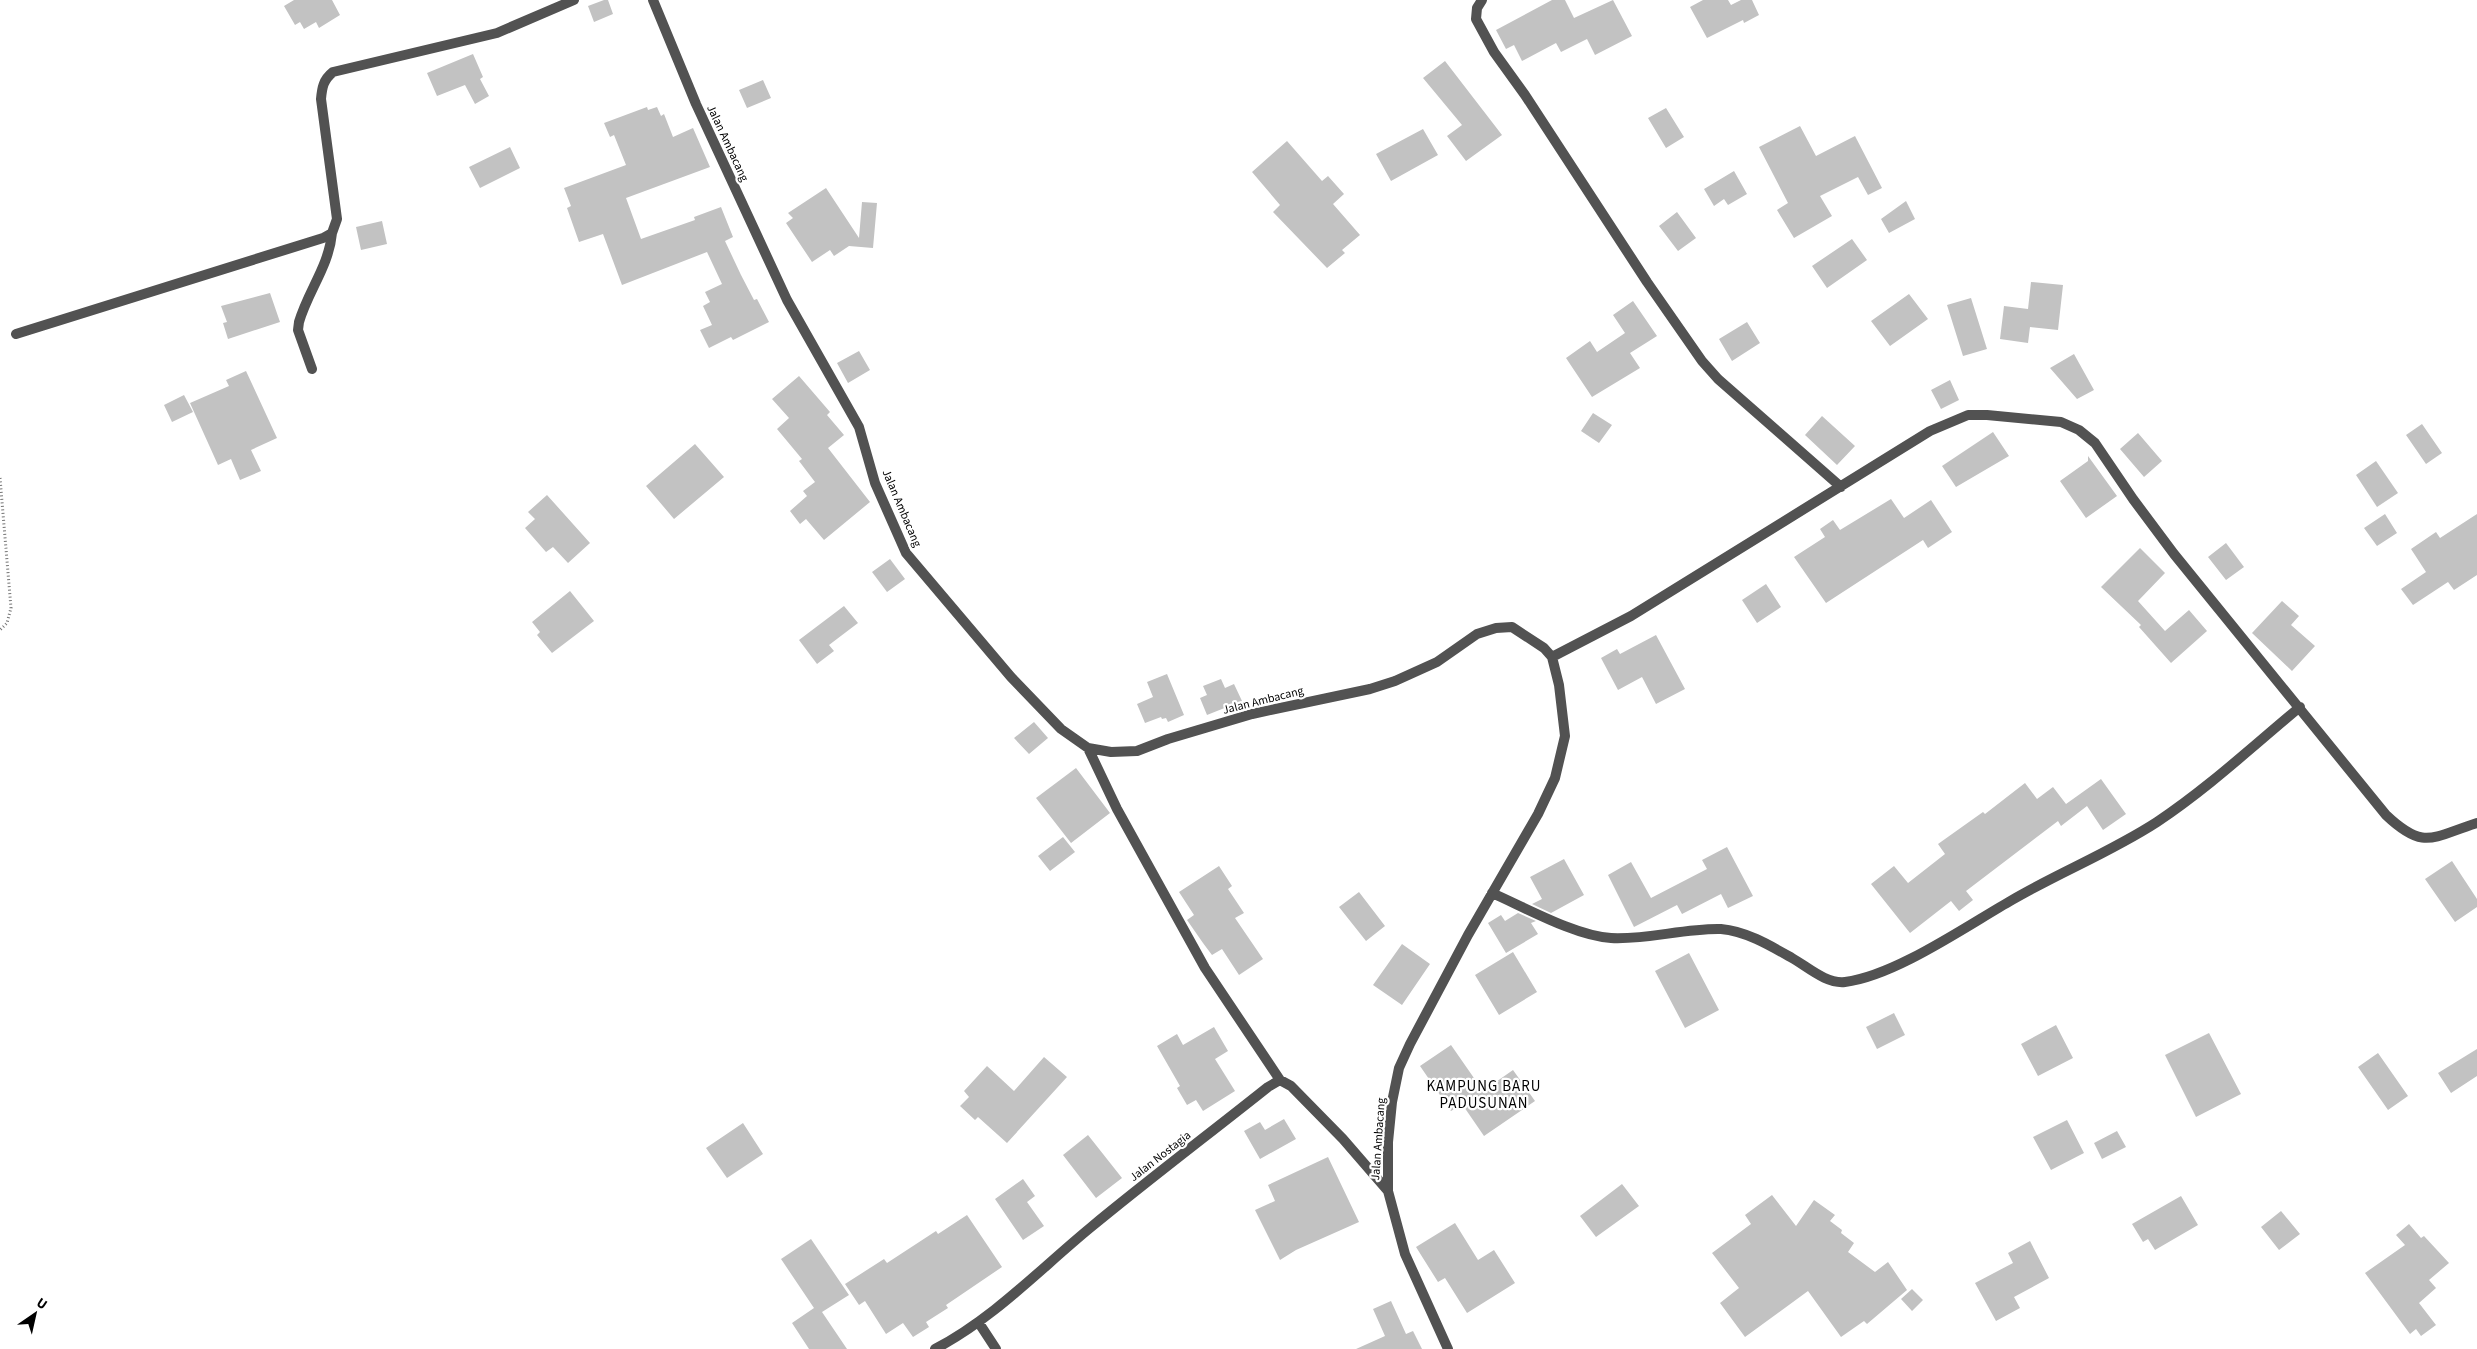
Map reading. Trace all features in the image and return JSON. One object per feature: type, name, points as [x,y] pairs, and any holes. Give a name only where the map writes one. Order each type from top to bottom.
[{"type":"street","points":[[312,369],[298,330],[299,322],[326,263],[336,219],[321,99],[323,84],[327,77],[333,72],[497,33],[574,0]]},
{"type":"street","name":"Jalan Ambacang","points":[[654,0],[696,104],[787,300],[859,427],[875,483],[906,553],[1011,676],[1061,729],[1088,748],[1111,752],[1137,751],[1168,739],[1252,714],[1370,689],[1437,662],[1477,634],[1496,628],[1512,628],[1544,648],[1552,657],[1564,716],[1565,736],[1555,778],[1538,814],[1468,936],[1398,1068],[1388,1142],[1388,1190],[1405,1254],[1448,1349]]},
{"type":"street","points":[[1482,0],[1477,8],[1476,18],[1494,52],[1525,94],[1647,282],[1702,361],[1718,379],[1841,487]]},
{"type":"street","points":[[16,334],[323,238],[332,233]]},
{"type":"street","points":[[1552,657],[1631,616],[1930,431],[1968,415],[2062,422],[2079,430],[2095,443],[2133,499],[2174,554],[2386,815],[2410,835],[2422,840],[2477,823]]},
{"type":"street","points":[[1492,893],[1589,935],[1632,938],[1693,930],[1722,929],[1742,933],[1791,958],[1822,977],[1843,983],[1890,969],[2014,899],[2136,835],[2184,803],[2300,708]]},
{"type":"street","points":[[1088,748],[1117,808],[1204,968],[1280,1080],[1291,1086],[1343,1139],[1388,1190]]},
{"type":"street","name":"Jalan Nostagia","points":[[935,1349],[979,1323],[1017,1294],[1090,1228],[1268,1086],[1280,1080]]},
{"type":"street","points":[[979,1323],[996,1349]]},
{"type":"path","points":[[0,478],[11,608],[7,622],[0,630]]},
{"type":"building","points":[[294,0],[332,0],[340,15],[319,28],[316,22],[304,29],[300,22],[295,25],[284,6]]},
{"type":"building","points":[[608,0],[613,14],[594,22],[588,6]]},
{"type":"building","points":[[1552,0],[1565,0],[1574,18],[1613,0],[1632,36],[1595,55],[1587,39],[1561,52],[1556,43],[1522,61],[1514,45],[1506,49],[1496,30]]},
{"type":"building","points":[[1703,0],[1728,0],[1731,5],[1741,0],[1752,0],[1759,15],[1744,23],[1743,20],[1707,38],[1690,7]]},
{"type":"building","points":[[473,54],[483,77],[480,79],[489,96],[475,104],[465,85],[437,96],[427,73]]},
{"type":"building","points":[[1445,61],[1502,135],[1466,161],[1447,136],[1462,125],[1423,78]]},
{"type":"building","points":[[763,80],[771,98],[747,108],[739,90]]},
{"type":"building","points":[[647,107],[648,110],[657,107],[661,116],[664,114],[673,137],[693,128],[710,167],[626,198],[641,239],[695,220],[694,217],[721,207],[733,237],[725,241],[754,300],[757,299],[769,322],[733,340],[731,337],[709,348],[700,330],[712,325],[703,306],[710,302],[705,292],[722,284],[707,252],[622,285],[603,234],[579,242],[567,208],[571,206],[564,188],[626,165],[614,135],[610,137],[604,123]]},
{"type":"building","points":[[1666,108],[1684,137],[1666,148],[1648,118]]},
{"type":"building","points":[[1800,126],[1816,156],[1855,136],[1882,188],[1868,195],[1858,177],[1820,196],[1832,216],[1794,238],[1777,210],[1788,203],[1759,147]]},
{"type":"building","points":[[1423,129],[1438,155],[1391,181],[1376,154]]},
{"type":"building","points":[[1287,141],[1322,181],[1328,176],[1344,194],[1333,204],[1360,235],[1342,250],[1345,253],[1327,268],[1273,212],[1280,205],[1252,172]]},
{"type":"building","points":[[510,147],[520,168],[480,188],[469,167]]},
{"type":"building","points":[[1734,171],[1747,194],[1728,205],[1724,199],[1714,206],[1704,189]]},
{"type":"building","points":[[826,188],[859,238],[862,202],[877,203],[873,248],[849,246],[834,256],[830,250],[812,262],[786,223],[793,218],[788,213]]},
{"type":"building","points":[[1906,201],[1915,219],[1889,233],[1881,219]]},
{"type":"building","points":[[1677,212],[1696,238],[1678,251],[1659,226]]},
{"type":"building","points":[[382,221],[387,244],[361,250],[356,227]]},
{"type":"building","points":[[1852,239],[1867,260],[1827,288],[1812,266]]},
{"type":"building","points":[[2031,282],[2063,285],[2058,330],[2030,327],[2028,343],[2000,339],[2004,306],[2028,309]]},
{"type":"building","points":[[270,293],[280,322],[228,339],[223,323],[227,322],[221,306]]},
{"type":"building","points":[[1909,294],[1928,319],[1890,346],[1871,321]]},
{"type":"building","points":[[1971,298],[1987,349],[1963,356],[1947,305]]},
{"type":"building","points":[[1633,301],[1657,336],[1630,353],[1640,368],[1592,397],[1566,358],[1590,341],[1597,352],[1625,333],[1613,315]]},
{"type":"building","points":[[1747,322],[1760,343],[1732,361],[1719,339]]},
{"type":"building","points":[[859,351],[870,370],[848,383],[837,363]]},
{"type":"building","points":[[2074,354],[2094,390],[2077,399],[2050,368]]},
{"type":"building","points":[[246,371],[277,438],[251,450],[261,471],[240,480],[231,459],[218,465],[190,403],[229,386],[226,380]]},
{"type":"building","points":[[799,376],[830,412],[827,415],[844,435],[828,448],[870,502],[824,540],[806,519],[800,524],[790,511],[807,496],[803,491],[815,482],[799,461],[802,459],[777,429],[789,418],[772,399]]},
{"type":"building","points":[[1950,380],[1959,400],[1941,409],[1931,390]]},
{"type":"building","points":[[184,395],[193,412],[172,422],[164,405]]},
{"type":"building","points":[[1593,413],[1612,425],[1599,443],[1581,431]]},
{"type":"building","points":[[1822,416],[1855,446],[1837,465],[1805,435]]},
{"type":"building","points":[[2422,424],[2442,453],[2426,464],[2406,435]]},
{"type":"building","points":[[1993,432],[2009,456],[1956,487],[1942,466]]},
{"type":"building","points":[[2138,433],[2162,461],[2144,477],[2120,449]]},
{"type":"building","points":[[695,444],[724,477],[674,519],[646,486]]},
{"type":"building","points":[[2088,456],[2117,496],[2086,518],[2060,481],[2088,461]]},
{"type":"building","points":[[2376,461],[2398,493],[2377,507],[2356,475]]},
{"type":"building","points":[[547,495],[590,543],[568,563],[553,547],[546,552],[525,528],[535,519],[528,512]]},
{"type":"building","points":[[1891,499],[1904,518],[1931,500],[1952,532],[1928,548],[1923,540],[1826,603],[1794,557],[1825,537],[1820,529],[1833,520],[1840,530]]},
{"type":"building","points":[[2385,514],[2397,533],[2377,546],[2364,528]]},
{"type":"building","points":[[2477,514],[2477,575],[2454,590],[2448,582],[2413,605],[2401,589],[2426,572],[2411,549],[2436,532],[2440,538]]},
{"type":"building","points":[[2226,543],[2244,567],[2226,580],[2208,557]]},
{"type":"building","points":[[2140,548],[2165,573],[2138,601],[2165,631],[2189,610],[2207,631],[2171,663],[2139,627],[2141,625],[2101,587]]},
{"type":"building","points":[[890,559],[905,579],[887,592],[872,572]]},
{"type":"building","points":[[1766,584],[1781,607],[1757,623],[1742,600]]},
{"type":"building","points":[[570,591],[594,621],[552,653],[537,635],[540,632],[532,622]]},
{"type":"building","points":[[2282,601],[2299,616],[2291,625],[2315,646],[2292,671],[2252,633]]},
{"type":"building","points":[[844,606],[858,623],[829,645],[834,651],[817,664],[799,640]]},
{"type":"building","points":[[1656,635],[1685,689],[1656,704],[1642,677],[1618,690],[1601,658],[1617,649],[1620,654]]},
{"type":"building","points":[[1167,674],[1184,715],[1168,722],[1166,718],[1162,719],[1161,717],[1145,723],[1137,704],[1153,697],[1147,682]]},
{"type":"building","points":[[1221,679],[1225,688],[1234,684],[1242,701],[1207,715],[1200,698],[1207,695],[1203,686]]},
{"type":"building","points":[[1034,722],[1048,738],[1029,754],[1014,738]]},
{"type":"building","points":[[1076,768],[1110,813],[1071,843],[1036,798]]},
{"type":"building","points":[[2101,779],[2126,814],[2103,830],[2087,806],[2061,826],[2058,821],[1966,891],[1973,900],[1959,911],[1951,901],[1910,933],[1871,884],[1894,866],[1908,883],[1945,854],[1938,844],[1983,812],[1985,814],[2025,783],[2037,799],[2053,787],[2066,804]]},
{"type":"building","points":[[1063,837],[1075,852],[1050,871],[1038,856]]},
{"type":"building","points":[[1727,847],[1753,896],[1728,908],[1721,894],[1682,914],[1677,905],[1634,927],[1608,875],[1631,862],[1651,898],[1707,869],[1702,860]]},
{"type":"building","points":[[1564,859],[1584,895],[1551,913],[1532,904],[1542,899],[1530,877]]},
{"type":"building","points":[[2452,861],[2477,899],[2477,907],[2455,922],[2425,879]]},
{"type":"building","points":[[1219,866],[1232,886],[1228,889],[1244,913],[1235,918],[1263,959],[1239,975],[1222,949],[1212,955],[1203,943],[1187,920],[1194,915],[1179,892]]},
{"type":"building","points":[[1359,892],[1385,926],[1366,941],[1339,907]]},
{"type":"building","points":[[1518,913],[1536,921],[1531,923],[1538,934],[1506,953],[1488,923],[1501,915],[1505,921]]},
{"type":"building","points":[[1402,944],[1430,964],[1402,1005],[1373,985]]},
{"type":"building","points":[[1513,952],[1537,992],[1499,1015],[1475,975]]},
{"type":"building","points":[[1689,953],[1719,1010],[1685,1028],[1655,971]]},
{"type":"building","points":[[1894,1013],[1905,1035],[1877,1049],[1866,1027]]},
{"type":"building","points":[[2056,1025],[2073,1058],[2038,1076],[2021,1044]]},
{"type":"building","points":[[1214,1027],[1228,1051],[1215,1059],[1235,1091],[1203,1111],[1196,1100],[1187,1105],[1177,1088],[1180,1086],[1157,1046],[1177,1034],[1183,1045]]},
{"type":"building","points":[[2209,1033],[2241,1094],[2196,1117],[2165,1055]]},
{"type":"building","points":[[1451,1045],[1483,1091],[1513,1070],[1535,1101],[1484,1136],[1462,1104],[1451,1111],[1420,1066]]},
{"type":"building","points":[[2477,1049],[2477,1076],[2451,1093],[2438,1073]]},
{"type":"building","points":[[2378,1053],[2408,1096],[2388,1110],[2358,1067]]},
{"type":"building","points":[[1044,1057],[1067,1077],[1007,1143],[978,1117],[975,1120],[960,1106],[969,1097],[964,1091],[987,1066],[1014,1091]]},
{"type":"building","points":[[1284,1119],[1296,1139],[1260,1159],[1244,1131],[1260,1122],[1265,1130]]},
{"type":"building","points":[[2067,1120],[2084,1153],[2051,1170],[2033,1137]]},
{"type":"building","points":[[743,1123],[763,1154],[727,1178],[706,1148]]},
{"type":"building","points":[[2117,1131],[2126,1147],[2102,1159],[2094,1143]]},
{"type":"building","points":[[1088,1135],[1122,1178],[1096,1198],[1063,1155]]},
{"type":"building","points":[[1328,1157],[1359,1222],[1296,1250],[1280,1260],[1255,1210],[1275,1201],[1268,1185]]},
{"type":"building","points":[[1023,1179],[1035,1196],[1027,1202],[1044,1226],[1023,1240],[995,1199]]},
{"type":"building","points":[[1622,1184],[1639,1206],[1596,1237],[1580,1216]]},
{"type":"building","points":[[1772,1195],[1796,1226],[1814,1200],[1835,1215],[1830,1221],[1854,1243],[1848,1252],[1875,1272],[1888,1262],[1907,1290],[1867,1324],[1864,1321],[1841,1337],[1808,1291],[1745,1337],[1720,1303],[1739,1288],[1712,1253],[1751,1224],[1745,1215]]},
{"type":"building","points":[[2181,1196],[2198,1225],[2155,1250],[2148,1239],[2143,1242],[2132,1224]]},
{"type":"building","points":[[2281,1211],[2300,1234],[2279,1250],[2261,1227]]},
{"type":"building","points":[[967,1215],[1002,1267],[946,1305],[948,1308],[926,1322],[929,1327],[913,1337],[903,1323],[886,1334],[865,1301],[859,1305],[845,1284],[884,1259],[887,1263],[936,1231],[938,1234]]},
{"type":"building","points":[[1455,1223],[1478,1260],[1494,1250],[1515,1283],[1467,1313],[1445,1278],[1438,1282],[1416,1247]]},
{"type":"building","points":[[2409,1224],[2421,1238],[2424,1236],[2449,1263],[2429,1280],[2436,1288],[2419,1303],[2436,1325],[2421,1336],[2416,1329],[2410,1334],[2365,1273],[2405,1245],[2396,1235]]},
{"type":"building","points":[[811,1239],[849,1295],[822,1312],[847,1349],[809,1349],[792,1323],[814,1308],[781,1259]]},
{"type":"building","points":[[2030,1241],[2049,1278],[2014,1297],[2020,1308],[1996,1321],[1975,1283],[2013,1263],[2008,1253]]},
{"type":"building","points":[[1912,1289],[1923,1300],[1912,1311],[1901,1299]]},
{"type":"building","points":[[1391,1301],[1406,1334],[1413,1331],[1422,1349],[1356,1349],[1385,1336],[1373,1309]]},
{"type":"district","name":"KAMPUNG BARU PADUSUNAN","points":[[1484,1094]]}]
